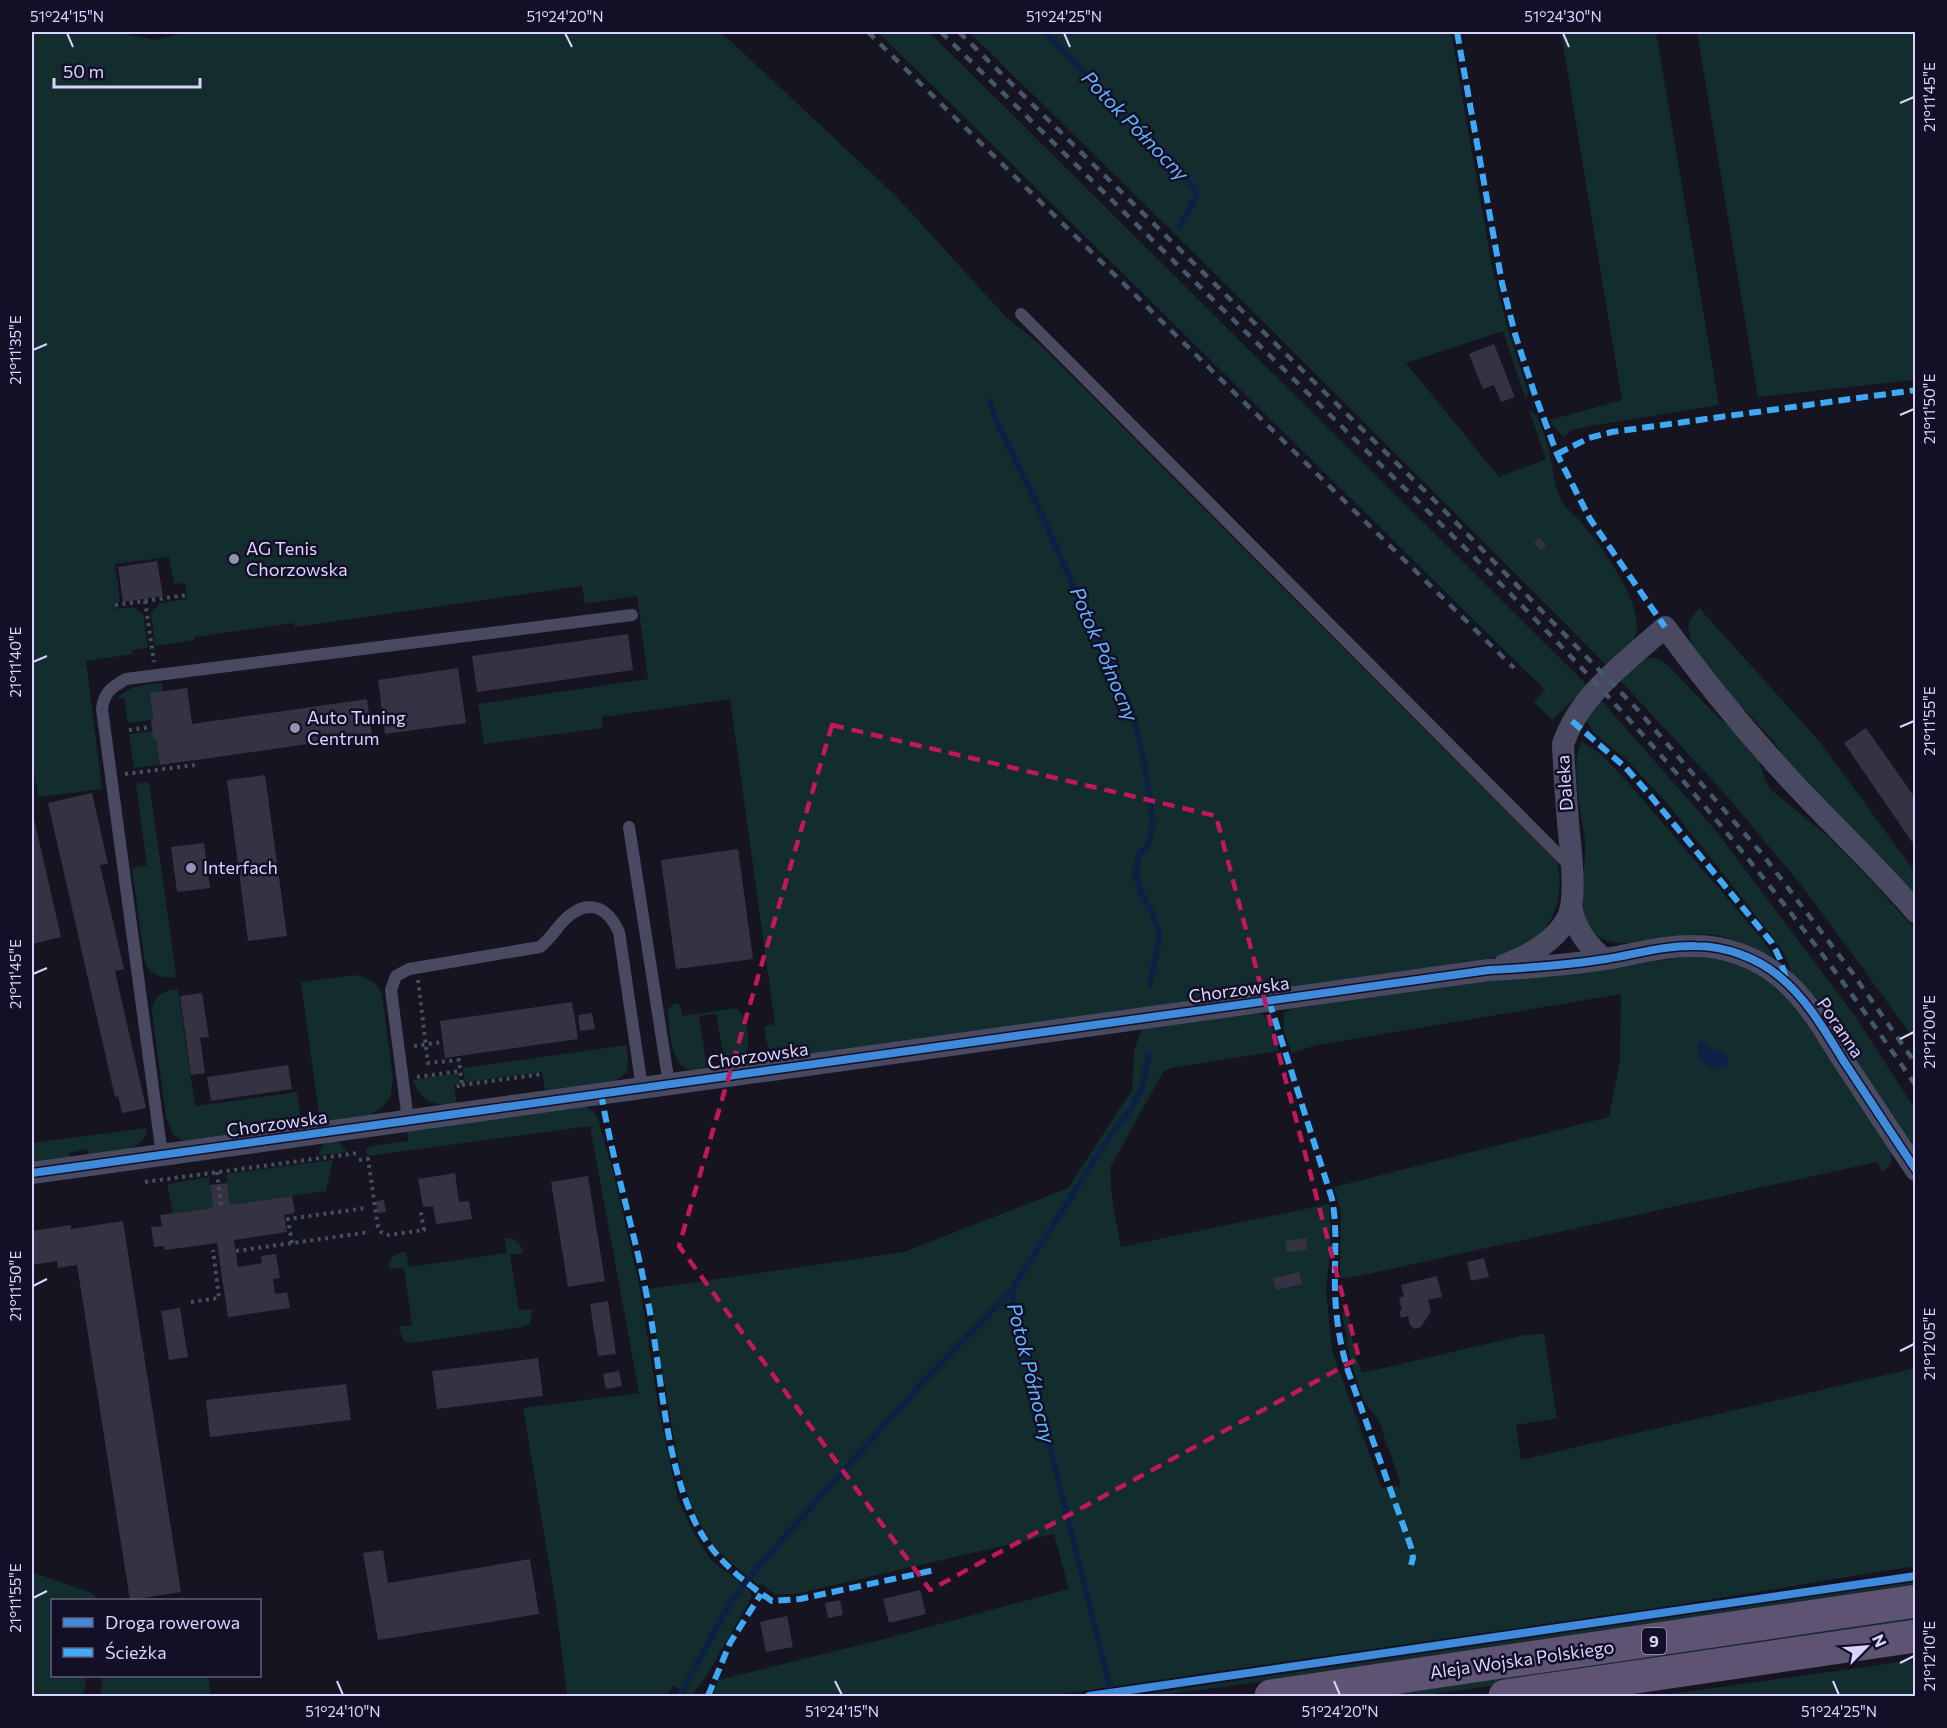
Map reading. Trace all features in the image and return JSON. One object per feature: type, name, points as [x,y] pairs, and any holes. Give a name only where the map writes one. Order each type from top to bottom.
[{"type":"main road","name":"Aleja Wojska Polskiego","points":[[1271,1696],[1916,1601]]},
{"type":"main road","name":"Aleja Wojska Polskiego","points":[[1504,1696],[1916,1636]]},
{"type":"street","name":"Daleka","points":[[1604,959],[1588,944],[1580,932],[1574,921],[1571,907],[1572,868],[1563,744],[1568,727],[1575,715],[1608,678],[1665,627],[1692,664],[1783,771],[1916,912]]},
{"type":"street","points":[[1489,970],[1527,956],[1547,941],[1566,919],[1571,907]]},
{"type":"street","name":"Poranna","points":[[1489,970],[1529,968],[1697,946],[1726,949],[1752,960],[1779,976],[1804,1001],[1916,1170]]},
{"type":"street","name":"Chorzowska","points":[[32,1173],[1489,970]]},
{"type":"lane","points":[[1021,314],[1572,868]]},
{"type":"lane","points":[[162,1155],[102,710],[103,699],[108,692],[126,679],[632,615]]},
{"type":"lane","points":[[629,827],[669,1084]]},
{"type":"lane","points":[[408,1120],[391,990],[396,976],[417,968],[532,950],[547,942],[568,916],[578,910],[597,907],[607,912],[614,922],[620,940],[642,1088]]},
{"type":"path","points":[[115,605],[187,595]]},
{"type":"path","points":[[145,601],[156,675]]},
{"type":"path","points":[[129,730],[152,727]]},
{"type":"path","points":[[111,776],[195,765]]},
{"type":"path","points":[[417,968],[428,1063],[459,1060],[462,1085]]},
{"type":"path","points":[[398,1049],[443,1042]]},
{"type":"path","points":[[402,1079],[460,1071]]},
{"type":"path","points":[[455,1087],[543,1074]]},
{"type":"path","points":[[145,1182],[358,1153]]},
{"type":"path","points":[[359,1160],[368,1159],[378,1227],[381,1232],[389,1235],[424,1230],[420,1208]]},
{"type":"path","points":[[217,1172],[221,1206]]},
{"type":"path","points":[[292,1243],[288,1219],[366,1208]]},
{"type":"path","points":[[236,1251],[370,1232]]},
{"type":"path","points":[[191,1302],[219,1298],[213,1250]]},
{"type":"highlighted area","points":[[832,725],[1216,816],[1359,1358],[930,1590],[679,1246]]},
{"type":"green space","points":[[32,32],[118,32],[154,40],[188,32],[721,32],[896,196],[1006,317],[1043,347],[1557,862],[1559,893],[1549,923],[1543,932],[1523,946],[1483,960],[783,1058],[770,1050],[764,1026],[775,1024],[730,699],[602,717],[603,728],[484,744],[478,704],[648,679],[637,596],[585,604],[582,586],[295,627],[294,623],[194,637],[194,640],[155,646],[151,613],[160,603],[187,599],[185,583],[174,584],[169,557],[115,564],[120,601],[115,602],[116,609],[133,607],[143,614],[148,648],[132,650],[133,654],[86,661],[102,789],[39,797],[32,764]]},
{"type":"green space","points":[[878,32],[929,32],[1588,686],[1552,720],[1534,702],[1545,690]]},
{"type":"green space","points":[[969,32],[1451,32],[1492,267],[1508,330],[1528,392],[1526,400],[1503,331],[1406,363],[1499,477],[1546,459],[1529,410],[1537,416],[1549,449],[1561,500],[1602,549],[1629,595],[1637,625],[1635,637],[1630,644],[1607,666]]},
{"type":"green space","points":[[1561,32],[1656,32],[1719,405],[1590,426],[1572,430],[1564,437],[1552,425],[1550,420],[1622,400]]},
{"type":"green space","points":[[1697,32],[1915,32],[1915,380],[1758,397]]},
{"type":"green space","points":[[1699,608],[1820,742],[1915,872],[1915,900],[1796,774],[1773,741],[1748,713],[1728,697],[1692,647],[1688,627]]},
{"type":"green space","points":[[1652,657],[1664,662],[1718,717],[1741,736],[1757,755],[1771,790],[1829,837],[1915,929],[1915,1040],[1802,886],[1726,795],[1619,679],[1642,660]]},
{"type":"green space","points":[[162,683],[163,691],[150,694],[153,720],[128,723],[124,698],[117,699],[132,688]]},
{"type":"green space","points":[[1600,699],[1717,832],[1857,1019],[1915,1109],[1915,1153],[1793,977],[1784,953],[1772,936],[1667,803],[1627,760],[1594,733],[1586,720]]},
{"type":"green space","points":[[152,731],[153,739],[156,739],[160,765],[134,768],[129,734]]},
{"type":"green space","points":[[1582,741],[1603,756],[1632,787],[1761,938],[1774,958],[1741,943],[1715,935],[1690,935],[1633,943],[1615,942],[1600,937],[1588,927],[1581,901],[1585,840],[1576,775],[1578,751]]},
{"type":"green space","points":[[149,782],[176,977],[158,976],[145,963],[132,868],[147,865],[136,784]]},
{"type":"green space","points":[[1698,955],[1722,959],[1761,974],[1794,1004],[1892,1152],[1891,1164],[1882,1172],[1877,1162],[1359,1276],[1340,1278],[1341,1214],[1334,1187],[1609,1117],[1620,1062],[1621,994],[1317,1045],[1292,1053],[1283,1029],[1284,1013],[1291,1009],[1523,976],[1551,977]]},
{"type":"green space","points":[[356,975],[372,981],[382,994],[393,1078],[391,1095],[382,1108],[368,1116],[320,1122],[301,982]]},
{"type":"green space","points":[[178,989],[195,1106],[297,1092],[302,1125],[189,1141],[182,1140],[173,1134],[166,1117],[152,1012],[154,1002],[160,995]]},
{"type":"green space","points":[[675,1003],[680,1005],[682,1016],[736,1008],[741,1013],[748,1031],[746,1051],[742,1059],[735,1064],[725,1064],[716,1014],[699,1016],[705,1067],[693,1070],[679,1063],[674,1054],[668,1009]]},
{"type":"green space","points":[[1256,1011],[1269,1023],[1279,1051],[1171,1068],[1163,1072],[1111,1166],[1112,1197],[1121,1247],[1329,1204],[1331,1243],[1326,1289],[1332,1350],[1382,1489],[1401,1485],[1378,1419],[1364,1402],[1352,1366],[1342,1313],[1348,1310],[1354,1351],[1362,1373],[1525,1335],[1544,1334],[1557,1418],[1516,1425],[1521,1460],[1915,1368],[1915,1566],[1665,1607],[1048,1696],[713,1696],[718,1680],[880,1640],[1069,1589],[1054,1534],[796,1594],[774,1594],[763,1584],[759,1585],[730,1562],[714,1545],[694,1512],[687,1494],[677,1455],[648,1289],[904,1252],[1068,1188],[1132,1090],[1134,1050],[1142,1028]]},
{"type":"green space","points":[[627,1045],[626,1073],[616,1081],[545,1090],[542,1072],[465,1082],[463,1068]]},
{"type":"green space","points":[[459,1073],[460,1083],[454,1085],[457,1104],[436,1104],[424,1098],[413,1080]]},
{"type":"green space","points":[[582,1106],[592,1110],[598,1119],[614,1175],[640,1289],[659,1411],[677,1496],[693,1532],[710,1559],[749,1590],[752,1596],[709,1672],[692,1696],[673,1686],[666,1696],[551,1696],[567,1694],[556,1606],[523,1408],[639,1393],[590,1126],[367,1156],[366,1150],[370,1146],[408,1141],[407,1131]]},
{"type":"green space","points":[[147,1128],[145,1137],[140,1143],[125,1150],[89,1155],[87,1149],[69,1153],[70,1157],[32,1163],[32,1143]]},
{"type":"green space","points":[[325,1142],[338,1142],[348,1152],[318,1155]]},
{"type":"green space","points":[[333,1160],[326,1191],[230,1205],[226,1174]]},
{"type":"green space","points":[[209,1177],[213,1208],[173,1213],[167,1184]]},
{"type":"green space","points":[[505,1238],[514,1239],[520,1244],[523,1253],[510,1255],[519,1310],[533,1309],[530,1323],[522,1327],[412,1343],[404,1341],[398,1327],[412,1325],[404,1268],[389,1269],[393,1256],[406,1252],[409,1267],[506,1253]]},
{"type":"green space","points":[[32,1572],[92,1593],[97,1599],[51,1599],[51,1677],[87,1677],[83,1696],[32,1696]]},
{"type":"green space","points":[[1915,1581],[1915,1584],[1864,1592],[1258,1682],[1154,1696],[1132,1696]]},
{"type":"green space","points":[[1915,1615],[1915,1623],[1421,1696],[1360,1696]]},
{"type":"green space","points":[[1915,1660],[1915,1696],[1656,1696]]},
{"type":"green space","points":[[103,1677],[208,1677],[211,1696],[100,1696]]},
{"type":"water","points":[[1700,1040],[1715,1051],[1725,1053],[1729,1061],[1726,1067],[1712,1069],[1704,1063],[1697,1049]]},
{"type":"building","points":[[1494,344],[1515,397],[1501,402],[1494,385],[1483,389],[1469,354]]},
{"type":"building","points":[[1539,538],[1546,545],[1541,550],[1534,543]]},
{"type":"building","points":[[157,561],[163,596],[123,602],[118,567]]},
{"type":"building","points":[[628,634],[633,670],[477,692],[472,656]]},
{"type":"building","points":[[458,668],[466,723],[385,734],[378,680]]},
{"type":"building","points":[[187,688],[192,724],[367,699],[372,735],[160,765],[156,739],[153,739],[150,693]]},
{"type":"building","points":[[1866,728],[1916,799],[1916,839],[1912,842],[1844,743]]},
{"type":"building","points":[[265,775],[287,936],[248,941],[227,780]]},
{"type":"building","points":[[92,793],[108,864],[100,865],[124,969],[115,971],[146,1108],[122,1113],[118,1096],[115,1097],[48,803]]},
{"type":"building","points":[[32,810],[61,937],[33,944],[32,937]]},
{"type":"building","points":[[204,843],[207,865],[204,866],[205,873],[208,873],[210,888],[177,892],[171,847]]},
{"type":"building","points":[[738,849],[753,959],[676,969],[661,860]]},
{"type":"building","points":[[202,993],[209,1037],[200,1038],[205,1073],[191,1075],[180,996]]},
{"type":"building","points":[[572,1002],[578,1039],[445,1058],[440,1021]]},
{"type":"building","points":[[592,1013],[595,1029],[580,1031],[578,1015]]},
{"type":"building","points":[[288,1065],[292,1089],[211,1101],[207,1077]]},
{"type":"building","points":[[455,1173],[459,1202],[469,1201],[472,1219],[436,1224],[433,1206],[423,1207],[418,1179]]},
{"type":"building","points":[[588,1176],[605,1281],[568,1287],[551,1182]]},
{"type":"building","points":[[227,1183],[230,1205],[292,1196],[295,1213],[284,1215],[287,1232],[234,1240],[238,1267],[262,1263],[261,1256],[276,1254],[280,1278],[273,1279],[275,1294],[287,1292],[290,1308],[228,1317],[217,1243],[165,1250],[164,1246],[154,1247],[151,1227],[162,1226],[160,1215],[213,1208],[210,1185]]},
{"type":"building","points":[[384,1200],[386,1212],[378,1213],[376,1201]]},
{"type":"building","points":[[123,1221],[181,1592],[130,1599],[77,1265],[58,1268],[57,1261],[32,1265],[32,1231],[71,1225],[71,1229]]},
{"type":"building","points":[[1306,1238],[1307,1250],[1287,1252],[1285,1241]]},
{"type":"building","points":[[1484,1258],[1489,1277],[1471,1281],[1467,1262]]},
{"type":"building","points":[[1299,1272],[1302,1284],[1276,1290],[1273,1278]]},
{"type":"building","points":[[1437,1276],[1442,1297],[1428,1300],[1431,1311],[1421,1327],[1415,1329],[1410,1325],[1408,1316],[1401,1318],[1399,1298],[1404,1296],[1401,1285]]},
{"type":"building","points":[[608,1301],[616,1354],[598,1356],[590,1304]]},
{"type":"building","points":[[180,1308],[188,1357],[169,1360],[161,1311]]},
{"type":"building","points":[[538,1358],[543,1396],[437,1409],[432,1371]]},
{"type":"building","points":[[619,1371],[622,1386],[606,1389],[603,1374]]},
{"type":"building","points":[[346,1384],[351,1420],[210,1437],[206,1400]]},
{"type":"building","points":[[383,1550],[388,1583],[530,1559],[539,1614],[378,1640],[363,1553]]},
{"type":"building","points":[[920,1590],[926,1614],[889,1623],[883,1599]]},
{"type":"building","points":[[840,1600],[843,1615],[828,1618],[825,1603]]},
{"type":"building","points":[[787,1616],[793,1647],[766,1652],[760,1622]]},
{"type":"waterway","name":"Potok Północny","points":[[1045,32],[1196,190],[1197,196],[1179,227]]},
{"type":"waterway","name":"Potok Północny","points":[[989,401],[1128,703],[1138,735],[1153,822],[1149,844],[1139,855],[1135,873],[1160,936],[1150,985]]},
{"type":"waterway","name":"Potok Północny","points":[[1110,1687],[1011,1291],[1108,1139],[1132,1107],[1142,1087],[1149,1055]]},
{"type":"waterway","points":[[679,1696],[731,1602],[762,1562],[921,1384],[1011,1291]]},
{"type":"railway","points":[[868,32],[1514,668]]},
{"type":"railway","points":[[941,32],[1464,547],[1602,690],[1686,784],[1766,882],[1843,982],[1916,1086]]},
{"type":"railway","points":[[959,32],[1436,502],[1637,709],[1763,855],[1851,971],[1916,1064]]},
{"type":"marked path","points":[[1457,32],[1502,283],[1515,334],[1535,395],[1557,454],[1590,519],[1665,627]]},
{"type":"marked path","points":[[1557,454],[1589,438],[1612,432],[1916,390]]},
{"type":"marked path","points":[[1572,721],[1626,768],[1772,943],[1787,982]]},
{"type":"marked path","points":[[1269,1001],[1332,1199],[1336,1312],[1345,1361],[1411,1547],[1413,1558],[1411,1565]]},
{"type":"marked path","points":[[601,1093],[648,1302],[670,1444],[685,1499],[703,1536],[729,1567],[772,1601],[800,1599],[935,1570]]},
{"type":"marked path","points":[[708,1696],[730,1643],[761,1594]]},
{"type":"cycle path","points":[[32,1173],[1489,970],[1577,963],[1685,946],[1718,948],[1741,954],[1762,964],[1790,986],[1815,1016],[1916,1170]]},
{"type":"cycle path","points":[[1089,1696],[1916,1576]]},
{"type":"place","name":"AG Tenis Chorzowska","points":[[234,559]]},
{"type":"place","name":"Auto Tuning Centrum","points":[[295,728]]},
{"type":"place","name":"Interfach","points":[[191,868]]}]
